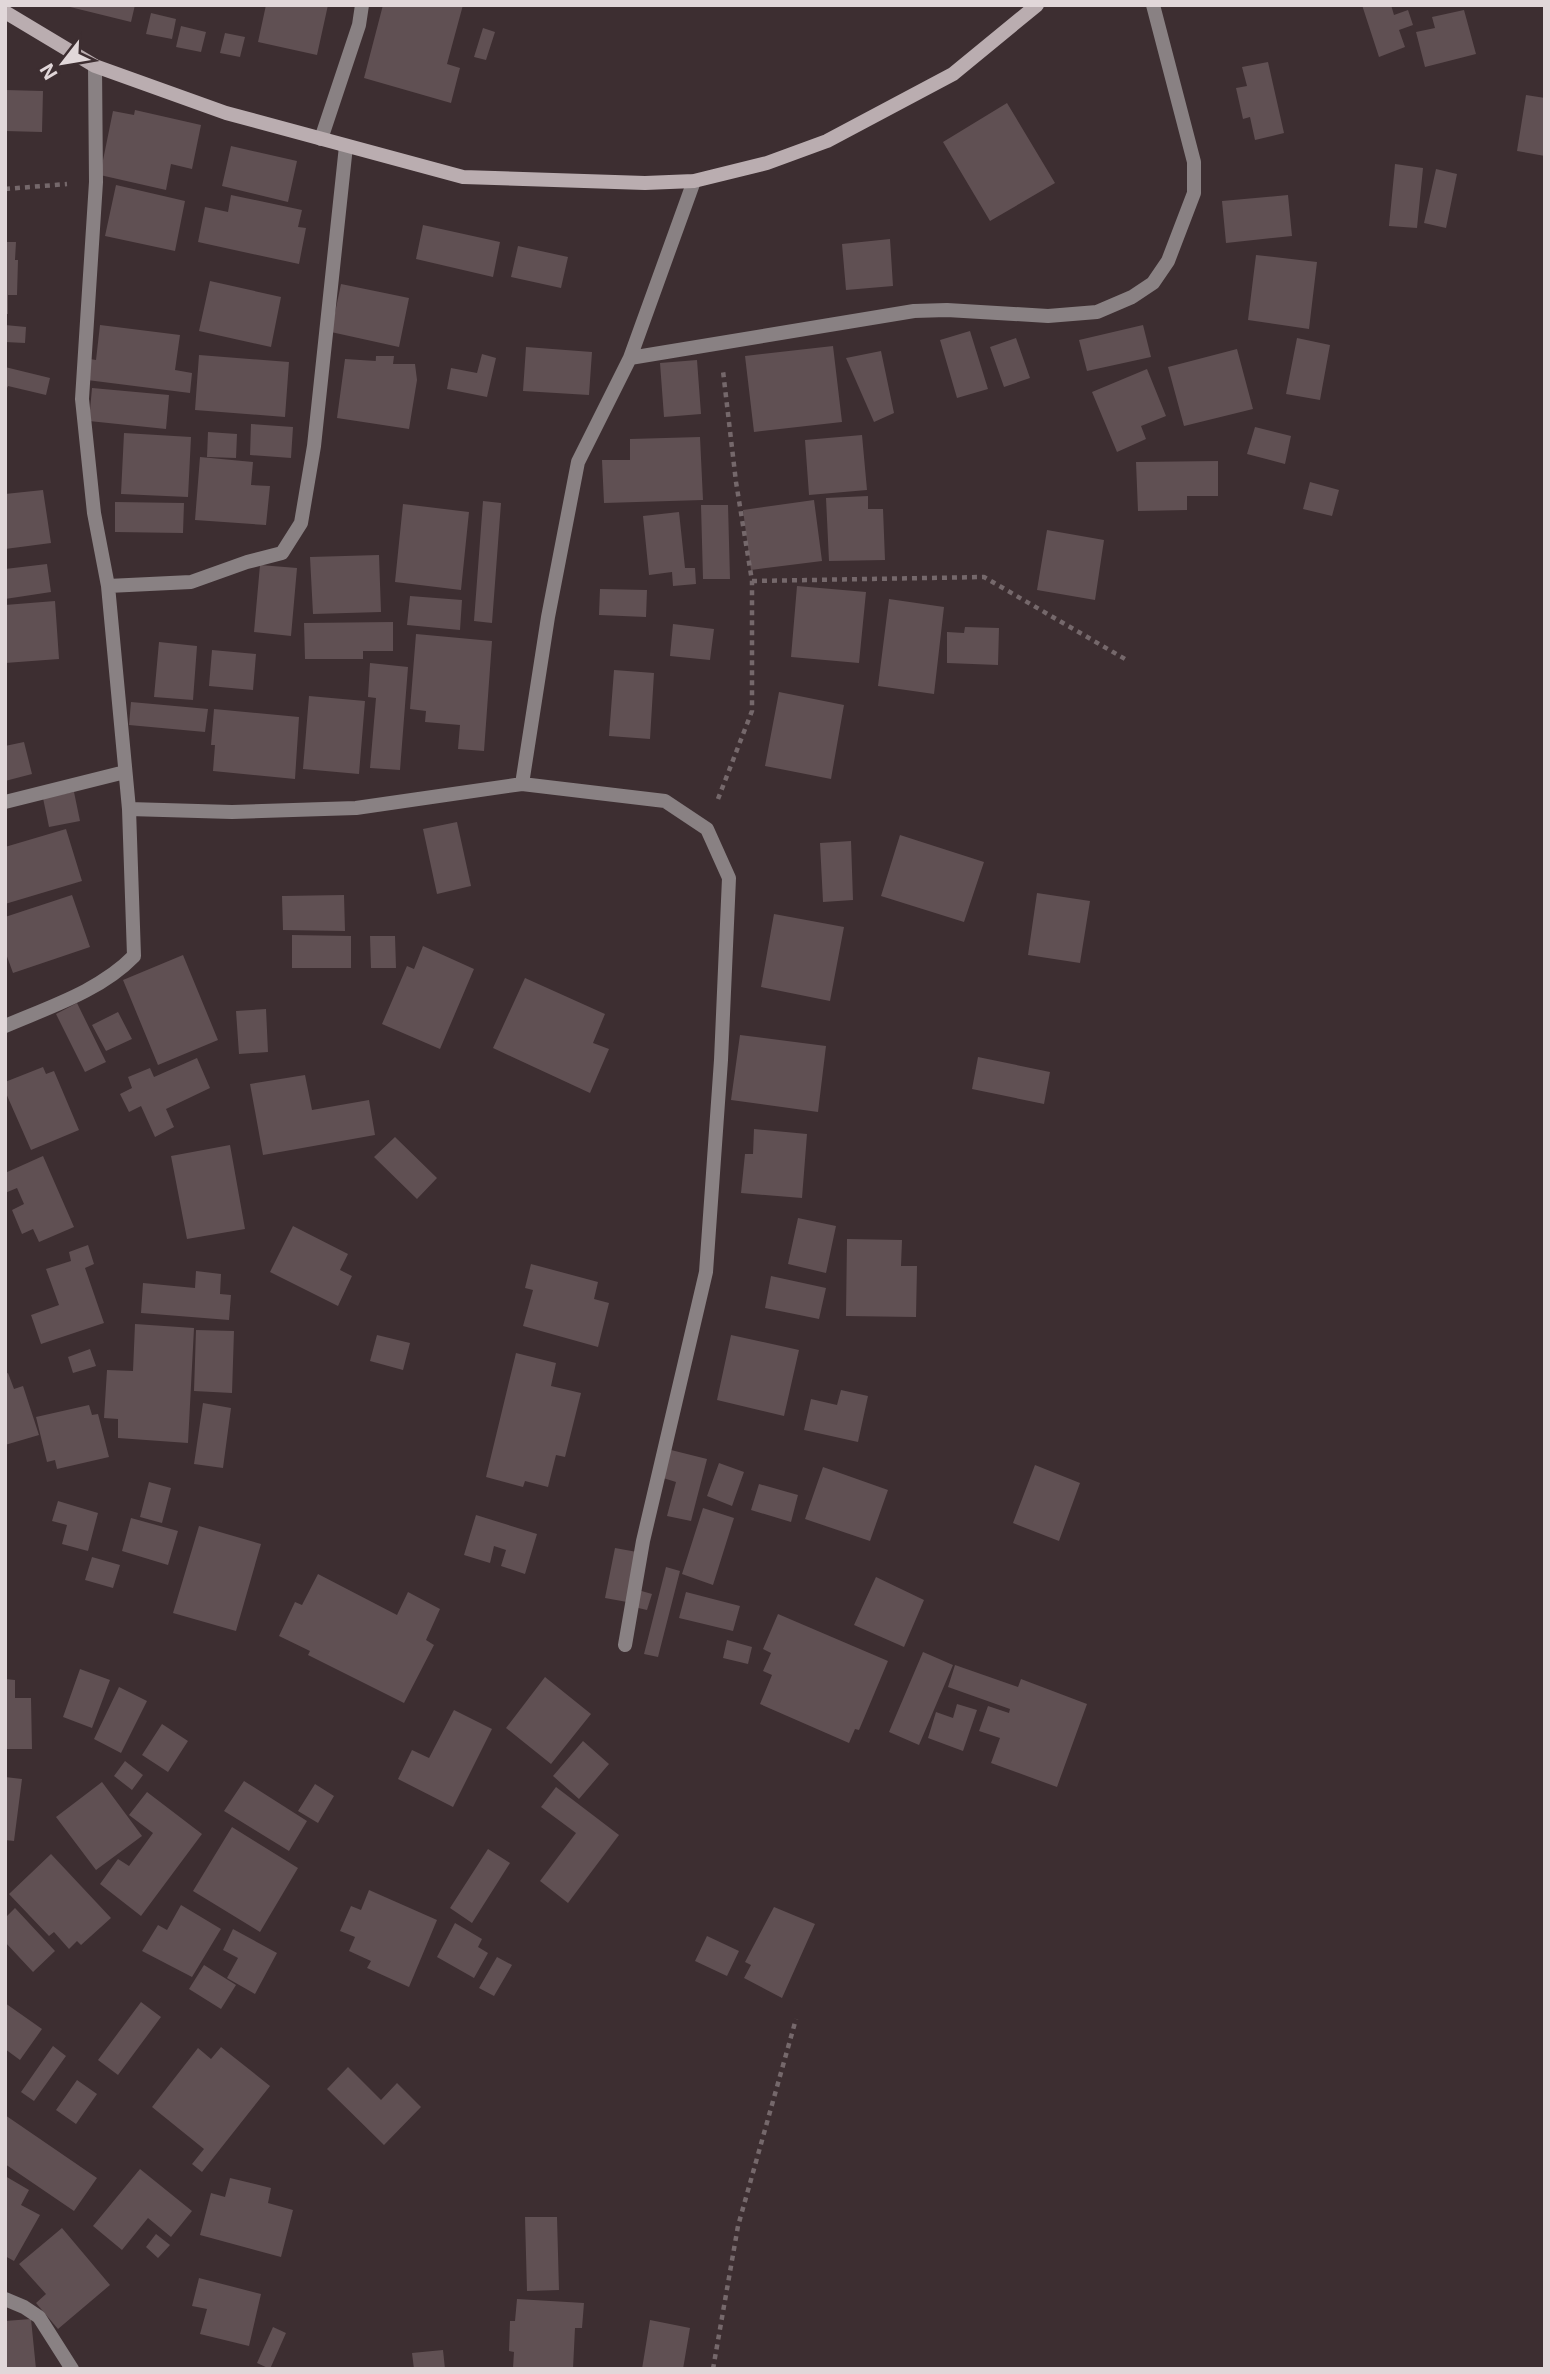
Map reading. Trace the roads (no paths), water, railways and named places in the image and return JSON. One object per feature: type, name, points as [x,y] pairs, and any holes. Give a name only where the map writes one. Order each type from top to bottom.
[{"type":"street","points":[[321,139],[359,25],[362,5]]},
{"type":"street","points":[[5,12],[95,66],[226,113],[346,146],[463,177],[645,183],[694,181],[767,163],[827,141],[953,74],[1037,5]]},
{"type":"street","points":[[630,358],[914,311],[947,310],[1048,316],[1097,312],[1132,297],[1153,283],[1168,261],[1194,193],[1194,162],[1153,5]]},
{"type":"street","points":[[5,1026],[92,988],[119,971],[134,956],[130,809],[108,586],[94,513],[82,399],[96,182],[95,66]]},
{"type":"street","points":[[108,586],[191,582],[247,562],[282,554],[302,523],[314,446],[346,146]]},
{"type":"street","points":[[522,784],[548,617],[578,462],[630,358],[694,181]]},
{"type":"street","points":[[5,802],[125,772]]},
{"type":"street","points":[[130,809],[232,811],[356,808],[522,784],[665,801],[707,829],[729,878],[721,1060],[706,1272],[643,1541],[625,1645]]},
{"type":"street","points":[[5,2299],[39,2317],[72,2369]]}]
